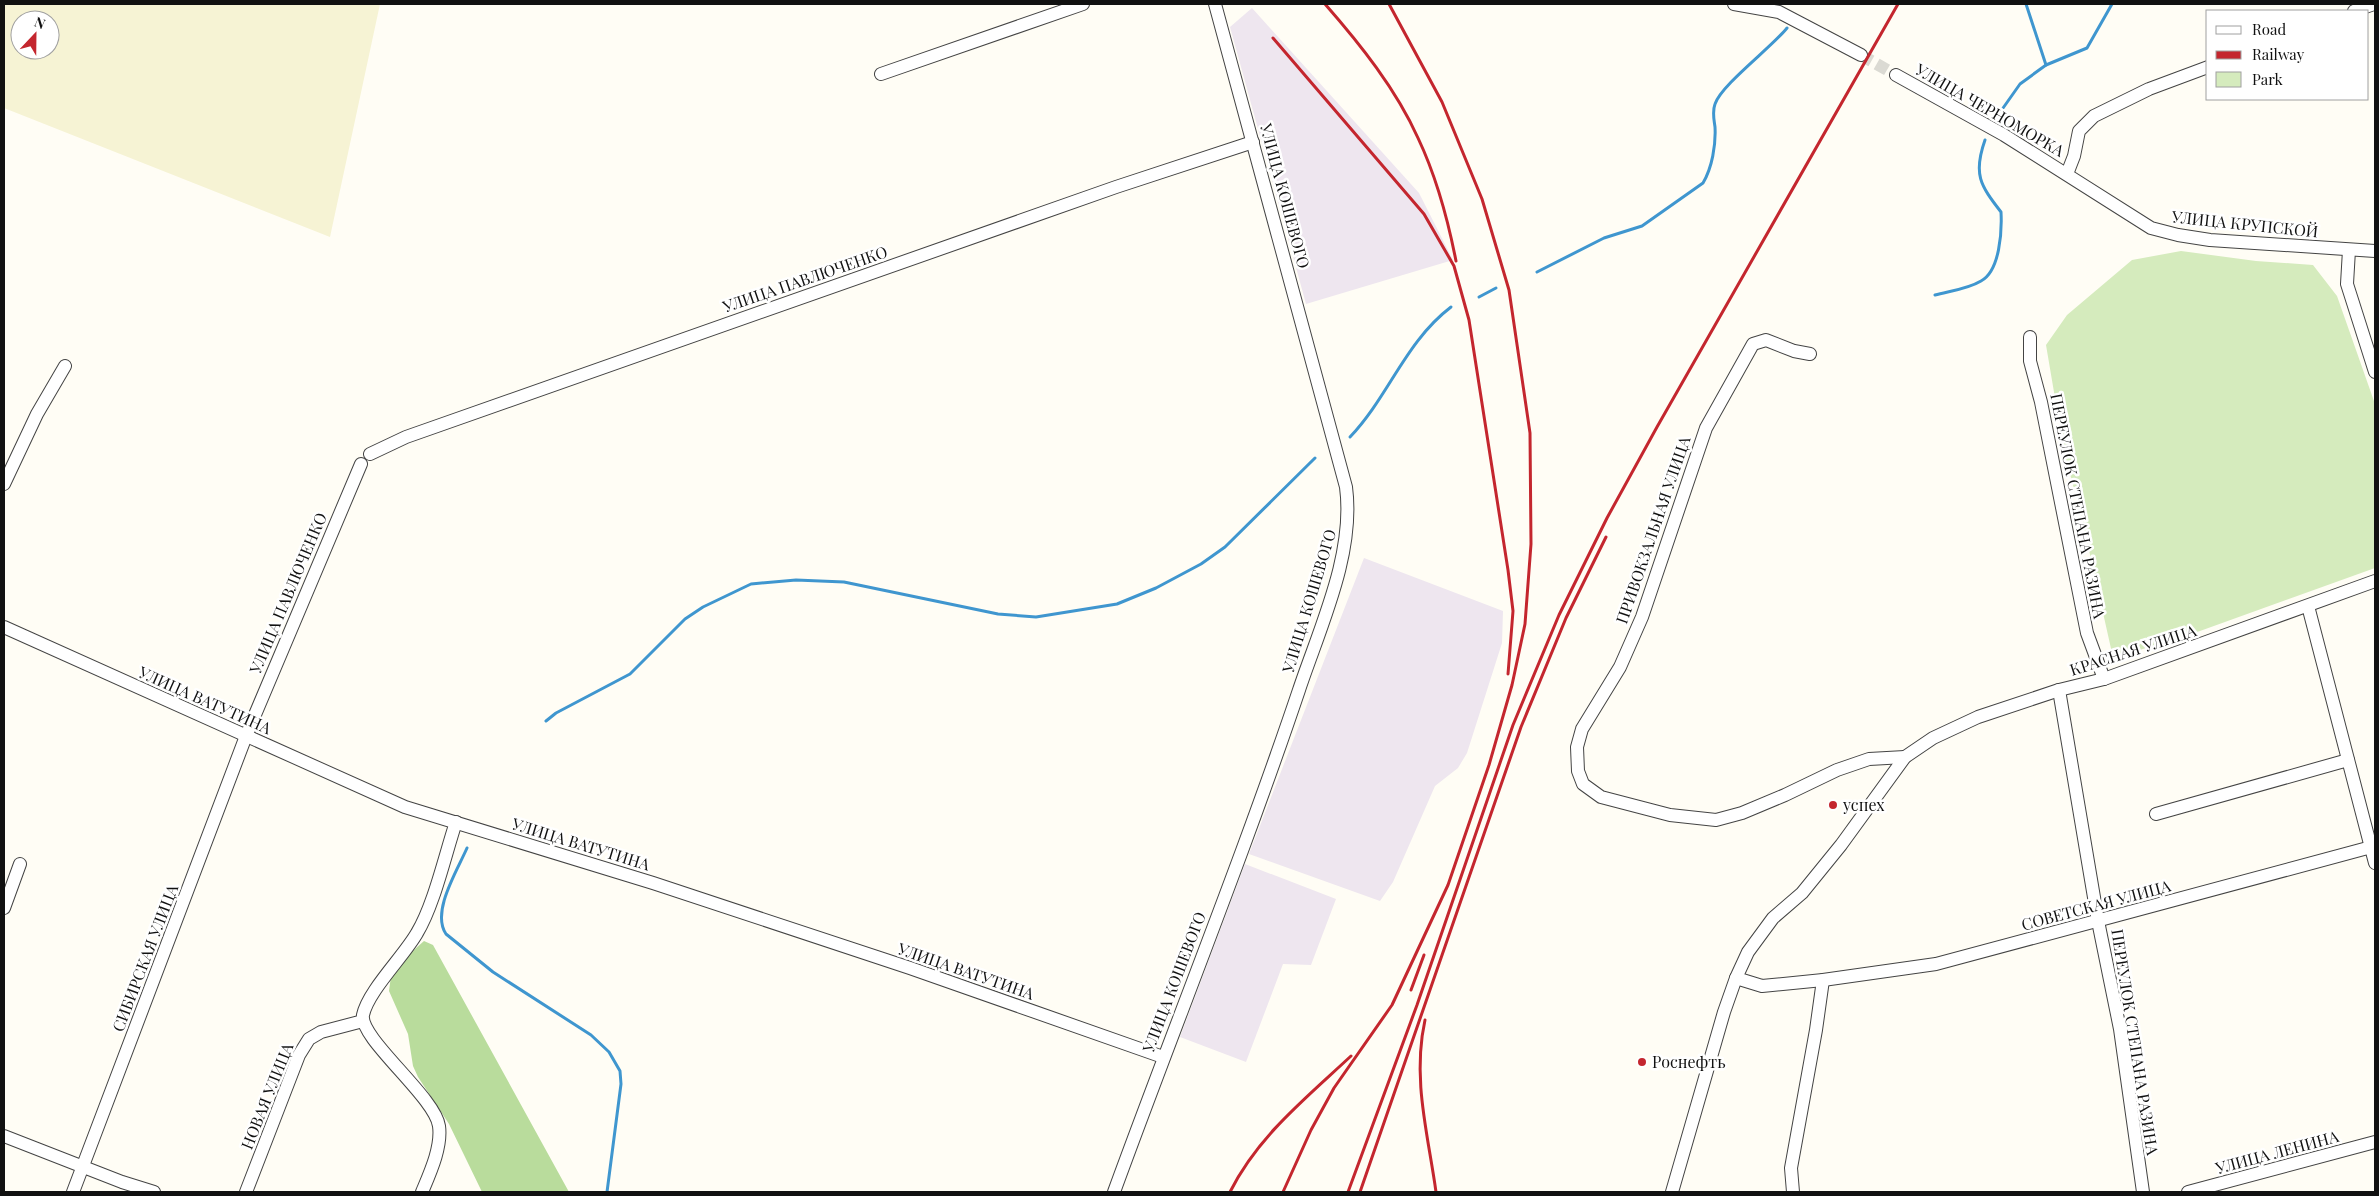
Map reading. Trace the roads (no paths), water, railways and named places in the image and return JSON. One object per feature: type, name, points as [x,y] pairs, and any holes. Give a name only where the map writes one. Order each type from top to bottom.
[{"type":"street","points":[[881,74],[1084,4]]},
{"type":"street","name":"УЛИЦА КОШЕВОГО","points":[[1114,1192],[1272,767],[1337,578],[1348,526],[1346,487],[1215,4]]},
{"type":"street","points":[[1734,4],[1779,12],[1861,55]]},
{"type":"street","points":[[2357,10],[2374,4]]},
{"type":"street","points":[[2068,174],[2074,156],[2078,131],[2094,116],[2149,89],[2206,68]]},
{"type":"street","name":"УЛИЦА ЧЕРНОМОРКА","points":[[1896,75],[2004,135],[2068,174]]},
{"type":"street","name":"УЛИЦА ПАВЛЮЧЕНКО","points":[[370,454],[425,430],[1106,190],[1253,142]]},
{"type":"street","name":"УЛИЦА КРУПСКОЙ","points":[[2068,174],[2139,221],[2164,232],[2210,240],[2375,251]]},
{"type":"street","points":[[2349,250],[2347,284],[2375,372]]},
{"type":"street","name":"ПЕРЕУЛОК СТЕПАНА РАЗИНА","points":[[2030,338],[2030,361],[2041,402],[2087,633],[2104,679]]},
{"type":"street","name":"ПРИВОКЗАЛЬНАЯ УЛИЦА","points":[[1583,784],[1576,761],[1582,729],[1620,667],[1642,617],[1706,428],[1753,344],[1766,340],[1794,351],[1810,354]]},
{"type":"street","points":[[4,484],[37,414],[66,366]]},
{"type":"street","name":"УЛИЦА ПАВЛЮЧЕНКО","points":[[246,736],[361,464]]},
{"type":"street","name":"КРАСНАЯ УЛИЦА","points":[[1672,1192],[1715,1042],[1736,978],[1748,952],[1773,918],[1808,886],[1905,757],[1933,738],[1978,717],[2059,690],[2104,679],[2375,581]]},
{"type":"street","points":[[2308,606],[2373,847],[2375,863]]},
{"type":"street","name":"УЛИЦА ВАТУТИНА","points":[[4,627],[405,807],[653,883],[910,968],[1163,1057]]},
{"type":"street","name":"ПЕРЕУЛОК СТЕПАНА РАЗИНА","points":[[2059,690],[2098,921],[2120,1029],[2143,1192]]},
{"type":"street","name":"СИБИРСКАЯ УЛИЦА","points":[[74,1192],[246,736]]},
{"type":"street","name":"КРАСНАЯ УЛИЦА","points":[[1583,784],[1601,798],[1670,815],[1697,820],[1716,820],[1742,813],[1837,770],[1869,760],[1905,757]]},
{"type":"street","points":[[2156,814],[2348,760]]},
{"type":"street","points":[[422,1192],[438,1139],[439,1127],[437,1117],[377,1044],[363,1021],[363,1015],[375,991],[417,934],[456,822]]},
{"type":"street","name":"СОВЕТСКАЯ УЛИЦА","points":[[1736,978],[1762,986],[1823,980],[1936,964],[2373,847]]},
{"type":"street","points":[[4,908],[20,864]]},
{"type":"street","points":[[1793,1192],[1791,1168],[1823,980]]},
{"type":"street","name":"НОВАЯ УЛИЦА","points":[[246,1192],[299,1055],[309,1039],[321,1032],[363,1021]]},
{"type":"street","points":[[4,1136],[122,1182],[154,1192]]},
{"type":"street","name":"УЛИЦА ЛЕНИНА","points":[[2188,1192],[2375,1142]]},
{"type":"waterway","points":[[2026,4],[2046,65]]},
{"type":"waterway","points":[[1996,118],[2020,84],[2046,65],[2087,48],[2112,4]]},
{"type":"waterway","points":[[1537,272],[1604,238],[1642,226],[1703,183],[1713,156],[1715,134],[1714,110],[1719,96],[1787,28]]},
{"type":"waterway","points":[[1935,295],[1976,284],[1987,276],[1996,260],[2000,240],[2001,212],[1988,194],[1979,171],[1979,162],[1985,140]]},
{"type":"waterway","points":[[1479,297],[1496,288]]},
{"type":"waterway","points":[[1350,437],[1376,404],[1421,336],[1451,307]]},
{"type":"waterway","points":[[546,721],[556,713],[630,674],[685,619],[703,607],[751,584],[796,580],[844,582],[998,614],[1036,617],[1117,604],[1156,588],[1201,564],[1225,547],[1315,458]]},
{"type":"waterway","points":[[467,848],[443,903],[442,925],[446,934],[493,972],[591,1035],[609,1052],[620,1071],[621,1084],[607,1192]]},
{"type":"tunnel","points":[[1861,55],[1896,75]]},
{"type":"railway","points":[[1325,4],[1376,68],[1409,120],[1436,183],[1456,261]]},
{"type":"railway","points":[[1283,1192],[1311,1130],[1334,1088],[1392,1005],[1448,885],[1489,765],[1512,685],[1525,624],[1531,544],[1530,433],[1509,290],[1482,199],[1442,102],[1389,4]]},
{"type":"railway","points":[[1348,1192],[1417,1005],[1513,725],[1559,615],[1607,518],[1657,427],[1898,4]]},
{"type":"railway","points":[[1273,38],[1424,214],[1454,266],[1469,320],[1508,570],[1513,611],[1508,674]]},
{"type":"railway","points":[[1360,1192],[1521,727],[1566,618],[1606,537]]},
{"type":"railway","points":[[1411,990],[1424,955]]},
{"type":"railway","points":[[1425,1020],[1421,1042],[1421,1085],[1436,1192]]},
{"type":"railway","points":[[1230,1192],[1241,1172],[1269,1135],[1300,1103],[1351,1056]]},
{"type":"place","name":"успех","points":[[1833,805]]},
{"type":"place","name":"Роснефть","points":[[1642,1062]]}]
